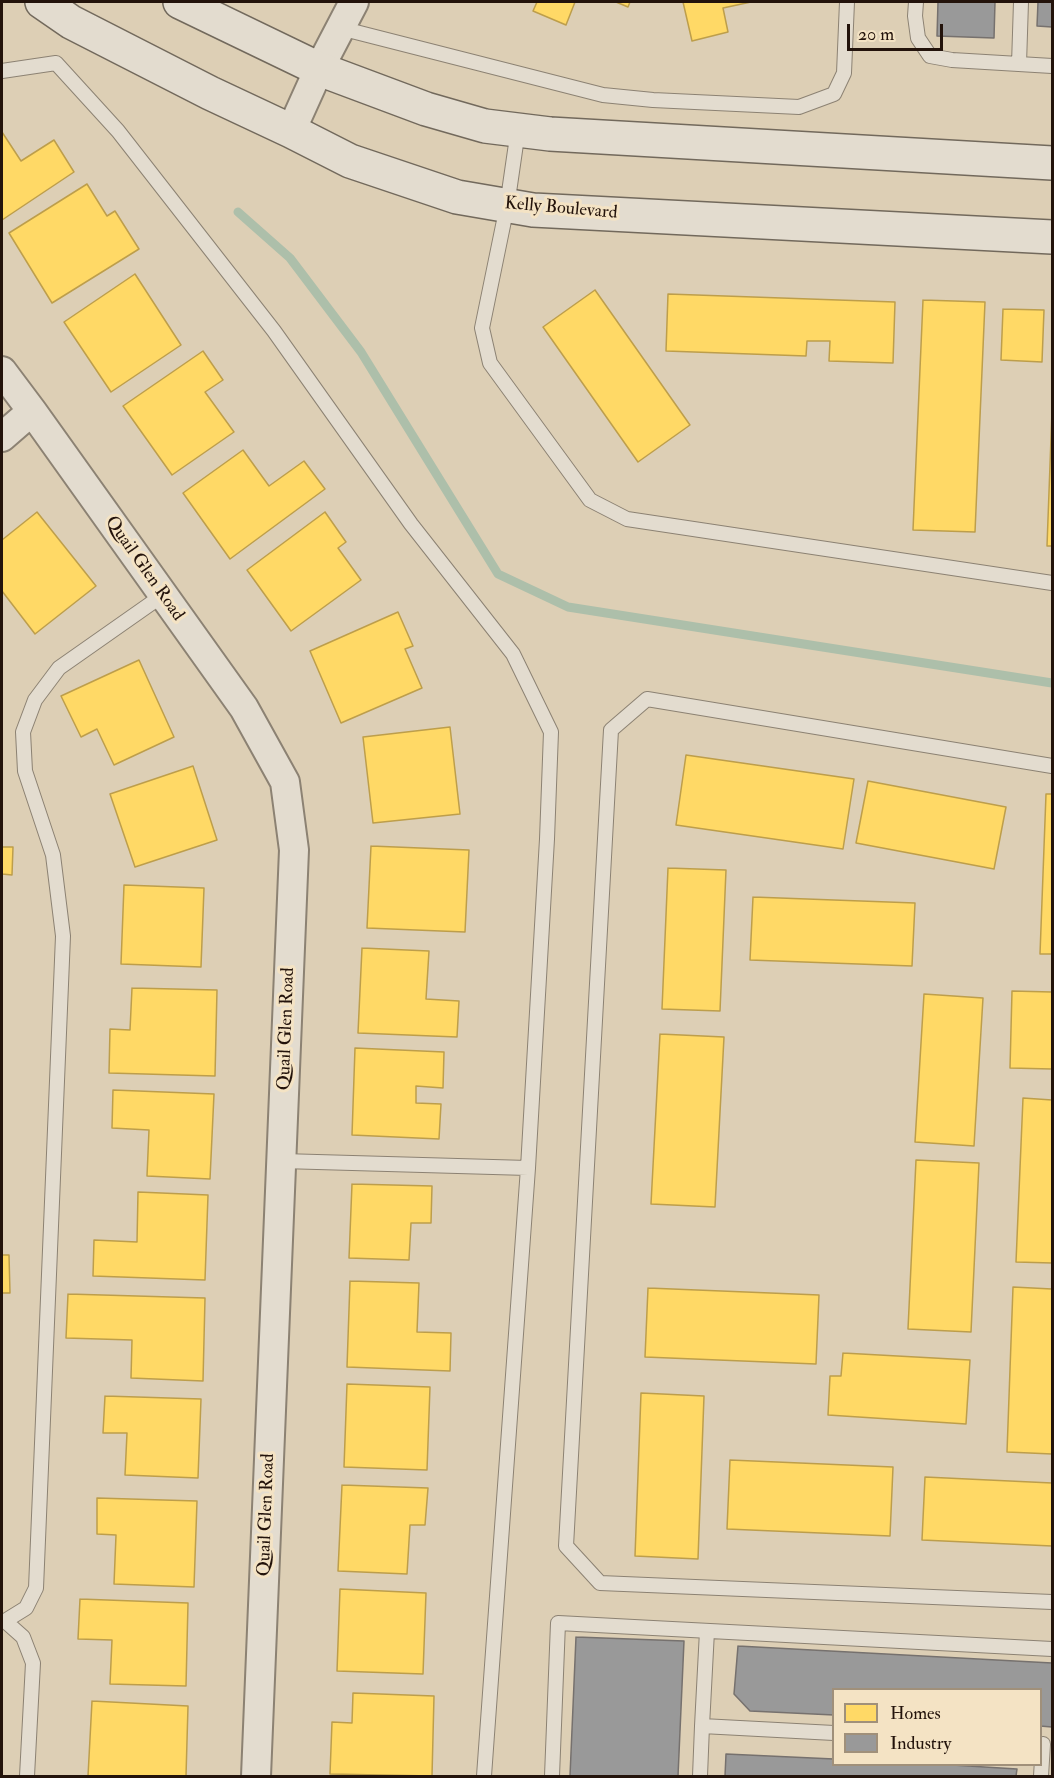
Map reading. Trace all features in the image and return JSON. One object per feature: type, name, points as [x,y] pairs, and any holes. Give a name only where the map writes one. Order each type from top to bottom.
[{"type":"main road","name":"Kelly Boulevard","points":[[42,2],[71,22],[350,161],[457,197],[533,210],[1053,237]]},
{"type":"main road","points":[[180,2],[319,69],[426,109],[485,126],[562,135],[1053,163]]},
{"type":"street","points":[[291,130],[319,69],[354,2]]},
{"type":"street","name":"Quail Glen Road","points":[[2,371],[244,708],[285,782],[294,850],[256,1776]]},
{"type":"street","points":[[2,437],[32,411]]},
{"type":"lane","points":[[340,28],[603,95],[653,100],[799,107],[834,94],[844,73],[847,2]]},
{"type":"lane","points":[[916,2],[918,38],[930,56],[952,60],[1053,66]]},
{"type":"lane","points":[[1019,64],[1021,2]]},
{"type":"lane","points":[[2,71],[56,63],[118,131],[274,331],[411,524],[513,654],[551,732],[548,839],[528,1168],[484,1776]]},
{"type":"lane","points":[[518,130],[507,206],[482,328],[490,363],[590,500],[627,519],[1053,583]]},
{"type":"lane","points":[[27,1776],[33,1663],[23,1636],[3,1621],[26,1608],[36,1588],[63,936],[52,855],[25,771],[23,732],[35,700],[59,668],[163,595]]},
{"type":"lane","points":[[1053,766],[647,699],[611,730],[566,1546],[600,1583],[1053,1602]]},
{"type":"lane","points":[[282,1161],[528,1168]]},
{"type":"lane","points":[[552,1776],[558,1623],[1053,1649]]},
{"type":"lane","points":[[700,1776],[707,1631]]},
{"type":"lane","points":[[702,1726],[832,1733]]},
{"type":"lane","points":[[1041,1776],[1045,1744]]},
{"type":"building: Homes","points":[[537,2],[575,2],[566,25],[533,11]]},
{"type":"building: Homes","points":[[616,2],[630,2],[628,7]]},
{"type":"building: Homes","points":[[683,2],[751,2],[723,8],[728,32],[692,41]]},
{"type":"building: Homes","points":[[2,132],[21,161],[54,140],[74,172],[2,220]]},
{"type":"building: Homes","points":[[87,184],[107,216],[115,211],[139,249],[52,303],[9,233]]},
{"type":"building: Homes","points":[[135,274],[181,345],[111,392],[64,322]]},
{"type":"building: Homes","points":[[595,290],[690,425],[638,462],[543,327]]},
{"type":"building: Homes","points":[[668,294],[895,302],[893,363],[829,361],[830,341],[807,341],[806,356],[666,351]]},
{"type":"building: Homes","points":[[923,300],[985,302],[975,532],[913,530]]},
{"type":"building: Homes","points":[[1003,309],[1044,310],[1042,362],[1001,360]]},
{"type":"building: Homes","points":[[203,351],[223,380],[205,392],[234,432],[172,475],[123,406]]},
{"type":"building: Homes","points":[[1052,411],[1052,546],[1047,546]]},
{"type":"building: Homes","points":[[243,450],[269,486],[304,461],[325,489],[230,559],[183,493]]},
{"type":"building: Homes","points":[[37,512],[96,586],[35,634],[2,591],[2,540]]},
{"type":"building: Homes","points":[[325,512],[346,542],[338,548],[361,580],[291,631],[247,570]]},
{"type":"building: Homes","points":[[398,612],[413,646],[405,649],[422,688],[341,723],[310,651]]},
{"type":"building: Homes","points":[[139,660],[174,737],[114,765],[97,729],[81,737],[61,696]]},
{"type":"building: Homes","points":[[450,727],[460,814],[373,823],[363,737]]},
{"type":"building: Homes","points":[[686,755],[854,779],[843,849],[676,825]]},
{"type":"building: Homes","points":[[193,766],[217,840],[135,867],[110,794]]},
{"type":"building: Homes","points":[[868,781],[1006,807],[994,869],[856,843]]},
{"type":"building: Homes","points":[[1046,794],[1052,794],[1052,954],[1040,954]]},
{"type":"building: Homes","points":[[371,846],[469,850],[465,932],[367,928]]},
{"type":"building: Homes","points":[[2,847],[13,847],[12,875],[2,874]]},
{"type":"building: Homes","points":[[668,868],[726,870],[720,1011],[662,1009]]},
{"type":"building: Homes","points":[[124,885],[204,888],[201,967],[121,964]]},
{"type":"building: Homes","points":[[753,897],[915,903],[912,966],[750,960]]},
{"type":"building: Homes","points":[[362,948],[429,951],[426,999],[459,1001],[457,1037],[358,1033]]},
{"type":"building: Homes","points":[[132,988],[217,990],[215,1076],[109,1073],[110,1029],[130,1030]]},
{"type":"building: Homes","points":[[1012,991],[1052,992],[1052,1069],[1010,1068]]},
{"type":"building: Homes","points":[[924,994],[983,998],[974,1146],[915,1142]]},
{"type":"building: Homes","points":[[660,1034],[724,1037],[715,1207],[651,1204]]},
{"type":"building: Homes","points":[[355,1048],[444,1052],[443,1088],[416,1086],[416,1103],[441,1104],[439,1139],[352,1135]]},
{"type":"building: Homes","points":[[113,1090],[214,1094],[210,1179],[147,1176],[149,1130],[112,1128]]},
{"type":"building: Homes","points":[[1023,1098],[1052,1100],[1052,1263],[1016,1262]]},
{"type":"building: Homes","points":[[916,1160],[979,1163],[971,1332],[908,1329]]},
{"type":"building: Homes","points":[[352,1184],[432,1186],[431,1223],[411,1223],[409,1260],[349,1258]]},
{"type":"building: Homes","points":[[138,1192],[208,1195],[205,1280],[93,1276],[94,1240],[137,1242]]},
{"type":"building: Homes","points":[[2,1255],[9,1255],[10,1293],[2,1293]]},
{"type":"building: Homes","points":[[350,1281],[419,1283],[417,1332],[451,1333],[450,1371],[347,1367]]},
{"type":"building: Homes","points":[[1013,1287],[1052,1289],[1052,1454],[1007,1452]]},
{"type":"building: Homes","points":[[648,1288],[819,1295],[816,1364],[645,1357]]},
{"type":"building: Homes","points":[[68,1294],[205,1298],[203,1381],[131,1378],[132,1340],[66,1338]]},
{"type":"building: Homes","points":[[843,1353],[970,1360],[966,1424],[828,1415],[830,1376],[841,1376]]},
{"type":"building: Homes","points":[[347,1384],[430,1387],[427,1470],[344,1467]]},
{"type":"building: Homes","points":[[641,1393],[704,1396],[698,1559],[635,1556]]},
{"type":"building: Homes","points":[[105,1396],[201,1399],[198,1478],[125,1475],[127,1433],[103,1433]]},
{"type":"building: Homes","points":[[730,1460],[893,1467],[890,1536],[727,1529]]},
{"type":"building: Homes","points":[[925,1477],[1052,1483],[1052,1546],[922,1540]]},
{"type":"building: Homes","points":[[342,1485],[428,1488],[425,1525],[410,1525],[407,1574],[338,1571]]},
{"type":"building: Homes","points":[[97,1498],[197,1501],[194,1587],[114,1584],[116,1535],[97,1534]]},
{"type":"building: Homes","points":[[340,1589],[426,1593],[423,1674],[337,1671]]},
{"type":"building: Homes","points":[[80,1599],[188,1603],[186,1686],[110,1684],[112,1640],[78,1639]]},
{"type":"building: Homes","points":[[353,1693],[434,1696],[432,1776],[330,1774],[332,1722],[352,1723]]},
{"type":"building: Homes","points":[[92,1701],[188,1706],[186,1776],[88,1776]]},
{"type":"building: Industry","points":[[938,2],[995,2],[994,38],[937,36]]},
{"type":"building: Industry","points":[[1038,2],[1052,2],[1052,27],[1037,26]]},
{"type":"building: Industry","points":[[576,1637],[684,1641],[678,1776],[570,1776]]},
{"type":"building: Industry","points":[[738,1646],[1052,1663],[1052,1727],[1042,1726],[1042,1688],[832,1688],[832,1715],[750,1711],[734,1694]]},
{"type":"building: Industry","points":[[726,1754],[832,1759],[832,1766],[968,1766],[1017,1769],[1016,1776],[725,1776]]},
{"type":"waterway","points":[[238,212],[290,258],[361,352],[498,574],[568,607],[1052,683]]}]
